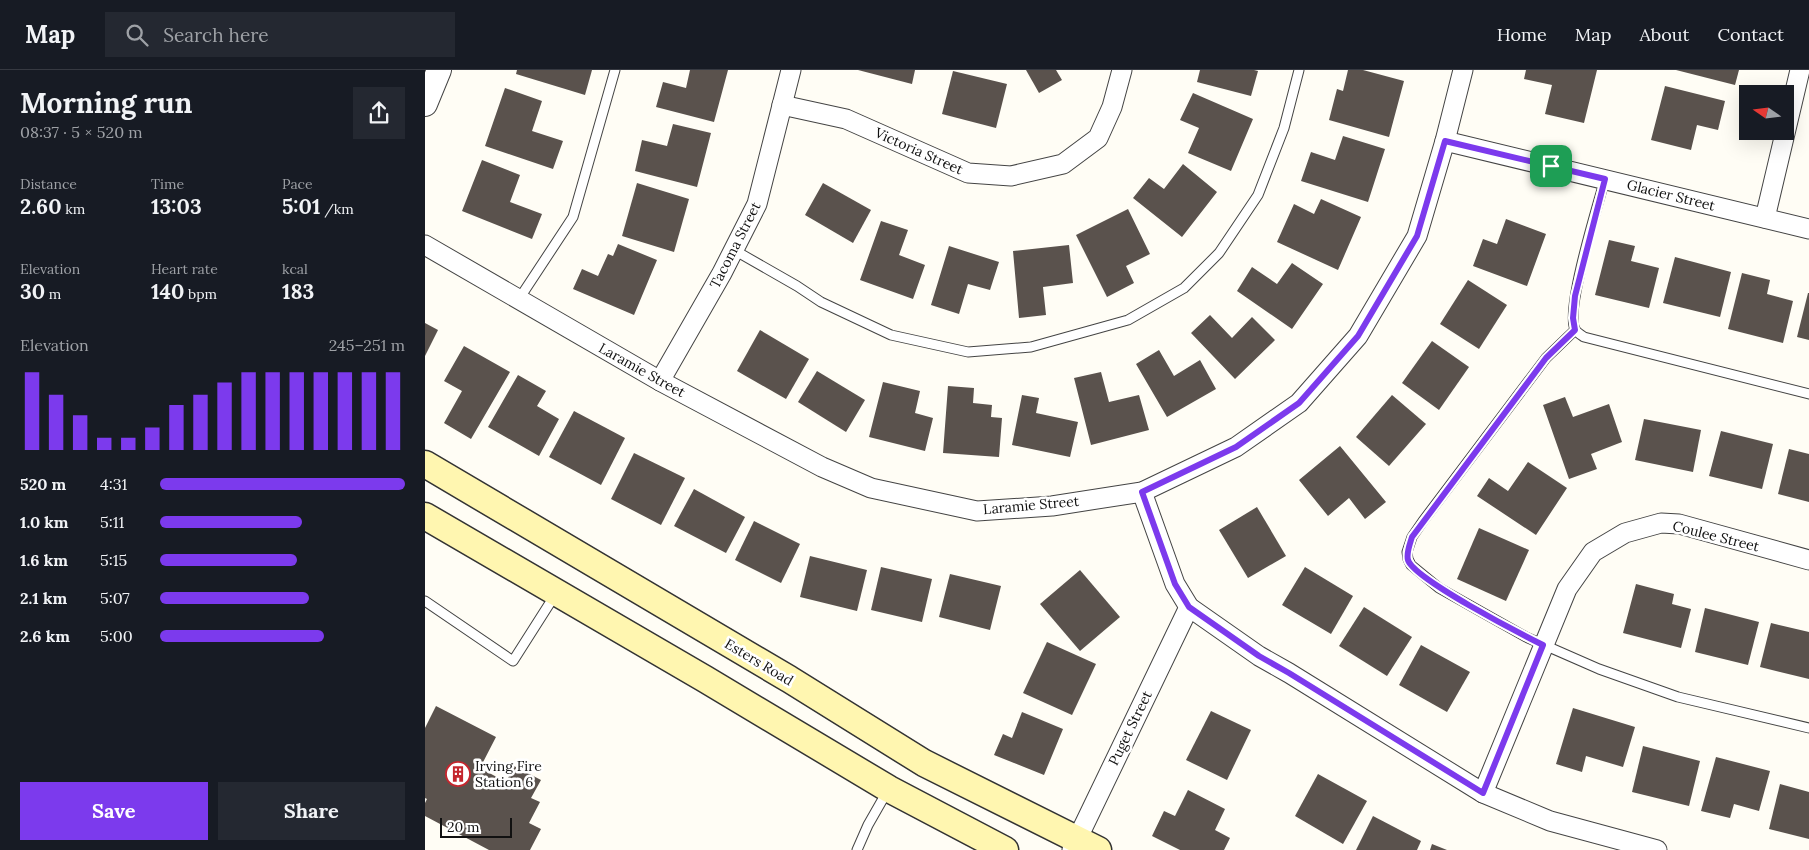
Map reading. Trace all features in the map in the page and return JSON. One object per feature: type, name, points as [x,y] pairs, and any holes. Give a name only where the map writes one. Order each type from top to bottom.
[{"type":"main road","name":"Esters Road","points":[[425,464],[789,679],[924,763],[1082,846]]},
{"type":"main road","points":[[425,516],[889,789],[1005,850]]},
{"type":"main road","points":[[557,592],[581,557]]},
{"type":"street","points":[[425,104],[439,70]]},
{"type":"street","name":"Tacoma Street","points":[[660,381],[734,250],[757,204],[791,70]]},
{"type":"street","name":"Victoria Street","points":[[782,105],[846,119],[968,173],[1011,176],[1063,164],[1098,138],[1112,107],[1122,70]]},
{"type":"street","name":"Laramie Street","points":[[425,245],[660,381],[822,467],[871,488],[977,511],[1052,506],[1142,492],[1236,447],[1299,403],[1358,336],[1417,236],[1445,141],[1463,70]]},
{"type":"street","points":[[1765,218],[1800,70]]},
{"type":"street","name":"Glacier Street","points":[[1445,141],[1809,229]]},
{"type":"street","points":[[1142,492],[1175,584],[1189,607],[1259,656],[1483,793],[1550,821],[1657,850]]},
{"type":"street","name":"Coulee Street","points":[[1483,793],[1567,589],[1593,552],[1625,533],[1661,523],[1679,524],[1809,560]]},
{"type":"street","name":"Puget Street","points":[[1082,846],[1189,607]]},
{"type":"lane","points":[[519,299],[573,217],[615,70]]},
{"type":"lane","points":[[734,250],[821,302],[891,335],[968,352],[1031,347],[1127,320],[1184,288],[1219,253],[1258,196],[1284,128],[1299,70]]},
{"type":"lane","points":[[1605,179],[1575,296],[1573,318],[1575,330],[1584,337],[1809,394]]},
{"type":"lane","points":[[1575,330],[1546,358],[1412,537],[1407,552],[1411,565],[1439,588],[1543,645],[1599,669],[1678,697],[1809,728]]},
{"type":"lane","points":[[425,601],[513,661],[557,592]]},
{"type":"lane","points":[[857,850],[868,824],[889,789]]},
{"type":"building","points":[[517,70],[592,70],[585,95],[516,74]]},
{"type":"building","points":[[690,70],[728,70],[714,122],[656,107],[663,82],[686,88]]},
{"type":"building","points":[[858,70],[915,70],[912,84]]},
{"type":"building","points":[[1026,70],[1056,70],[1062,80],[1039,93]]},
{"type":"building","points":[[1200,70],[1258,71],[1251,96],[1197,82]]},
{"type":"building","points":[[1348,70],[1363,70],[1404,81],[1389,137],[1329,120],[1337,89],[1343,91]]},
{"type":"building","points":[[1526,70],[1597,70],[1584,123],[1545,114],[1552,85],[1524,79]]},
{"type":"building","points":[[1676,70],[1739,70],[1735,85]]},
{"type":"building","points":[[953,71],[1007,84],[996,128],[942,114]]},
{"type":"building","points":[[1665,86],[1725,101],[1718,130],[1697,125],[1691,150],[1651,140]]},
{"type":"building","points":[[505,88],[542,101],[532,131],[563,141],[553,169],[485,146]]},
{"type":"building","points":[[1193,93],[1253,119],[1231,171],[1188,153],[1199,128],[1180,120]]},
{"type":"building","points":[[673,124],[711,133],[697,187],[635,171],[642,140],[667,146]]},
{"type":"building","points":[[1343,136],[1385,149],[1368,202],[1301,181],[1311,152],[1335,160]]},
{"type":"building","points":[[482,160],[520,175],[510,202],[542,214],[532,239],[462,211]]},
{"type":"building","points":[[1183,164],[1217,192],[1182,237],[1133,198],[1149,178],[1164,189]]},
{"type":"building","points":[[637,183],[689,199],[674,252],[622,236]]},
{"type":"building","points":[[823,183],[871,210],[853,243],[805,215]]},
{"type":"building","points":[[1321,199],[1361,217],[1338,270],[1277,242],[1294,204],[1314,214]]},
{"type":"building","points":[[1128,209],[1150,254],[1126,266],[1134,283],[1107,297],[1076,235]]},
{"type":"building","points":[[1506,219],[1546,234],[1527,286],[1473,266],[1483,239],[1497,244]]},
{"type":"building","points":[[881,221],[908,230],[899,255],[925,265],[913,299],[860,280]]},
{"type":"building","points":[[1609,240],[1635,246],[1631,261],[1659,268],[1649,308],[1595,295]]},
{"type":"building","points":[[618,244],[657,260],[634,315],[573,289],[582,269],[598,276],[608,254],[613,256]]},
{"type":"building","points":[[1069,245],[1073,283],[1043,287],[1046,315],[1019,318],[1013,251]]},
{"type":"building","points":[[949,246],[999,262],[990,290],[968,284],[959,314],[931,305]]},
{"type":"building","points":[[1675,257],[1731,272],[1720,317],[1663,303]]},
{"type":"building","points":[[1292,263],[1323,284],[1292,329],[1237,291],[1252,267],[1277,284]]},
{"type":"building","points":[[1742,273],[1770,280],[1767,294],[1793,301],[1783,343],[1728,329]]},
{"type":"building","points":[[1468,280],[1507,305],[1479,349],[1440,324]]},
{"type":"building","points":[[1809,293],[1809,340],[1797,337]]},
{"type":"building","points":[[1210,315],[1232,338],[1252,317],[1275,340],[1235,379],[1191,333]]},
{"type":"building","points":[[425,323],[438,330],[425,356]]},
{"type":"building","points":[[760,330],[809,359],[786,399],[737,371]]},
{"type":"building","points":[[1432,341],[1469,367],[1439,410],[1402,383]]},
{"type":"building","points":[[464,346],[510,372],[471,439],[444,423],[462,391],[444,381]]},
{"type":"building","points":[[1159,350],[1174,376],[1200,360],[1216,389],[1167,417],[1136,364]]},
{"type":"building","points":[[817,371],[865,400],[846,432],[798,402]]},
{"type":"building","points":[[1101,372],[1109,402],[1139,395],[1149,430],[1091,445],[1074,378]]},
{"type":"building","points":[[518,375],[546,391],[537,406],[559,419],[539,456],[488,427]]},
{"type":"building","points":[[883,382],[920,391],[915,413],[933,418],[925,451],[869,437]]},
{"type":"building","points":[[948,386],[974,388],[973,403],[992,405],[991,417],[1002,418],[999,457],[943,453]]},
{"type":"building","points":[[1022,395],[1039,398],[1036,413],[1078,422],[1070,457],[1012,445]]},
{"type":"building","points":[[1392,395],[1426,424],[1389,466],[1356,437]]},
{"type":"building","points":[[1565,397],[1573,417],[1609,404],[1622,442],[1591,454],[1597,469],[1569,479],[1543,405]]},
{"type":"building","points":[[574,411],[625,438],[601,485],[549,457]]},
{"type":"building","points":[[1644,419],[1701,430],[1693,472],[1635,460]]},
{"type":"building","points":[[1721,431],[1773,444],[1762,489],[1709,476]]},
{"type":"building","points":[[1340,446],[1386,502],[1365,519],[1349,498],[1328,516],[1299,480]]},
{"type":"building","points":[[1789,449],[1809,454],[1809,502],[1778,494]]},
{"type":"building","points":[[634,453],[685,478],[661,525],[611,499]]},
{"type":"building","points":[[1528,462],[1567,488],[1536,535],[1477,496],[1489,478],[1508,491]]},
{"type":"building","points":[[694,489],[745,517],[726,553],[674,526]]},
{"type":"building","points":[[1257,507],[1286,556],[1248,578],[1219,530]]},
{"type":"building","points":[[754,521],[800,544],[781,583],[735,560]]},
{"type":"building","points":[[1479,528],[1529,550],[1506,601],[1457,579]]},
{"type":"building","points":[[810,556],[867,570],[857,611],[800,597]]},
{"type":"building","points":[[881,567],[932,579],[922,622],[871,610]]},
{"type":"building","points":[[1305,567],[1353,596],[1331,634],[1282,605]]},
{"type":"building","points":[[1080,570],[1120,617],[1080,651],[1040,604]]},
{"type":"building","points":[[950,574],[1001,586],[990,630],[939,617]]},
{"type":"building","points":[[1636,584],[1674,594],[1672,604],[1691,609],[1681,648],[1623,633]]},
{"type":"building","points":[[1364,607],[1412,637],[1387,676],[1339,646]]},
{"type":"building","points":[[1705,608],[1759,622],[1748,665],[1695,652]]},
{"type":"building","points":[[1771,623],[1809,632],[1809,679],[1760,667]]},
{"type":"building","points":[[1047,642],[1096,664],[1072,715],[1023,693]]},
{"type":"building","points":[[1421,645],[1470,672],[1447,712],[1399,685]]},
{"type":"building","name":"Irving Fire Station 6","points":[[436,706],[496,737],[480,768],[506,782],[514,766],[541,780],[531,798],[540,802],[529,823],[541,829],[530,850],[489,850],[425,816],[425,803],[427,799],[425,798],[425,728]]},
{"type":"building","points":[[1573,708],[1635,727],[1623,767],[1586,756],[1582,772],[1556,764]]},
{"type":"building","points":[[1211,711],[1251,730],[1227,780],[1186,760]]},
{"type":"building","points":[[1022,712],[1063,729],[1044,775],[994,755],[1003,734],[1012,738]]},
{"type":"building","points":[[1643,746],[1700,761],[1689,806],[1632,792]]},
{"type":"building","points":[[1716,757],[1770,771],[1759,811],[1734,804],[1730,818],[1701,811]]},
{"type":"building","points":[[1318,774],[1367,801],[1343,844],[1295,816]]},
{"type":"building","points":[[1780,784],[1809,792],[1809,839],[1769,829]]},
{"type":"building","points":[[1188,790],[1225,809],[1215,830],[1230,838],[1224,850],[1180,850],[1152,836],[1164,811],[1175,816]]},
{"type":"building","points":[[1373,816],[1421,841],[1417,850],[1356,850]]},
{"type":"building","points":[[1432,844],[1447,850],[1430,850]]},
{"type":"place","name":"Irving Fire Station 6","points":[[458,774]]},
{"type":"route","points":[[1445,141],[1551,166],[1605,179],[1575,296],[1573,318],[1575,330],[1546,358],[1488,434],[1412,537],[1407,552],[1411,565],[1439,588],[1543,645],[1483,793],[1259,656],[1189,607],[1175,584],[1142,492],[1236,447],[1299,403],[1358,336],[1417,236],[1445,141]]}]
